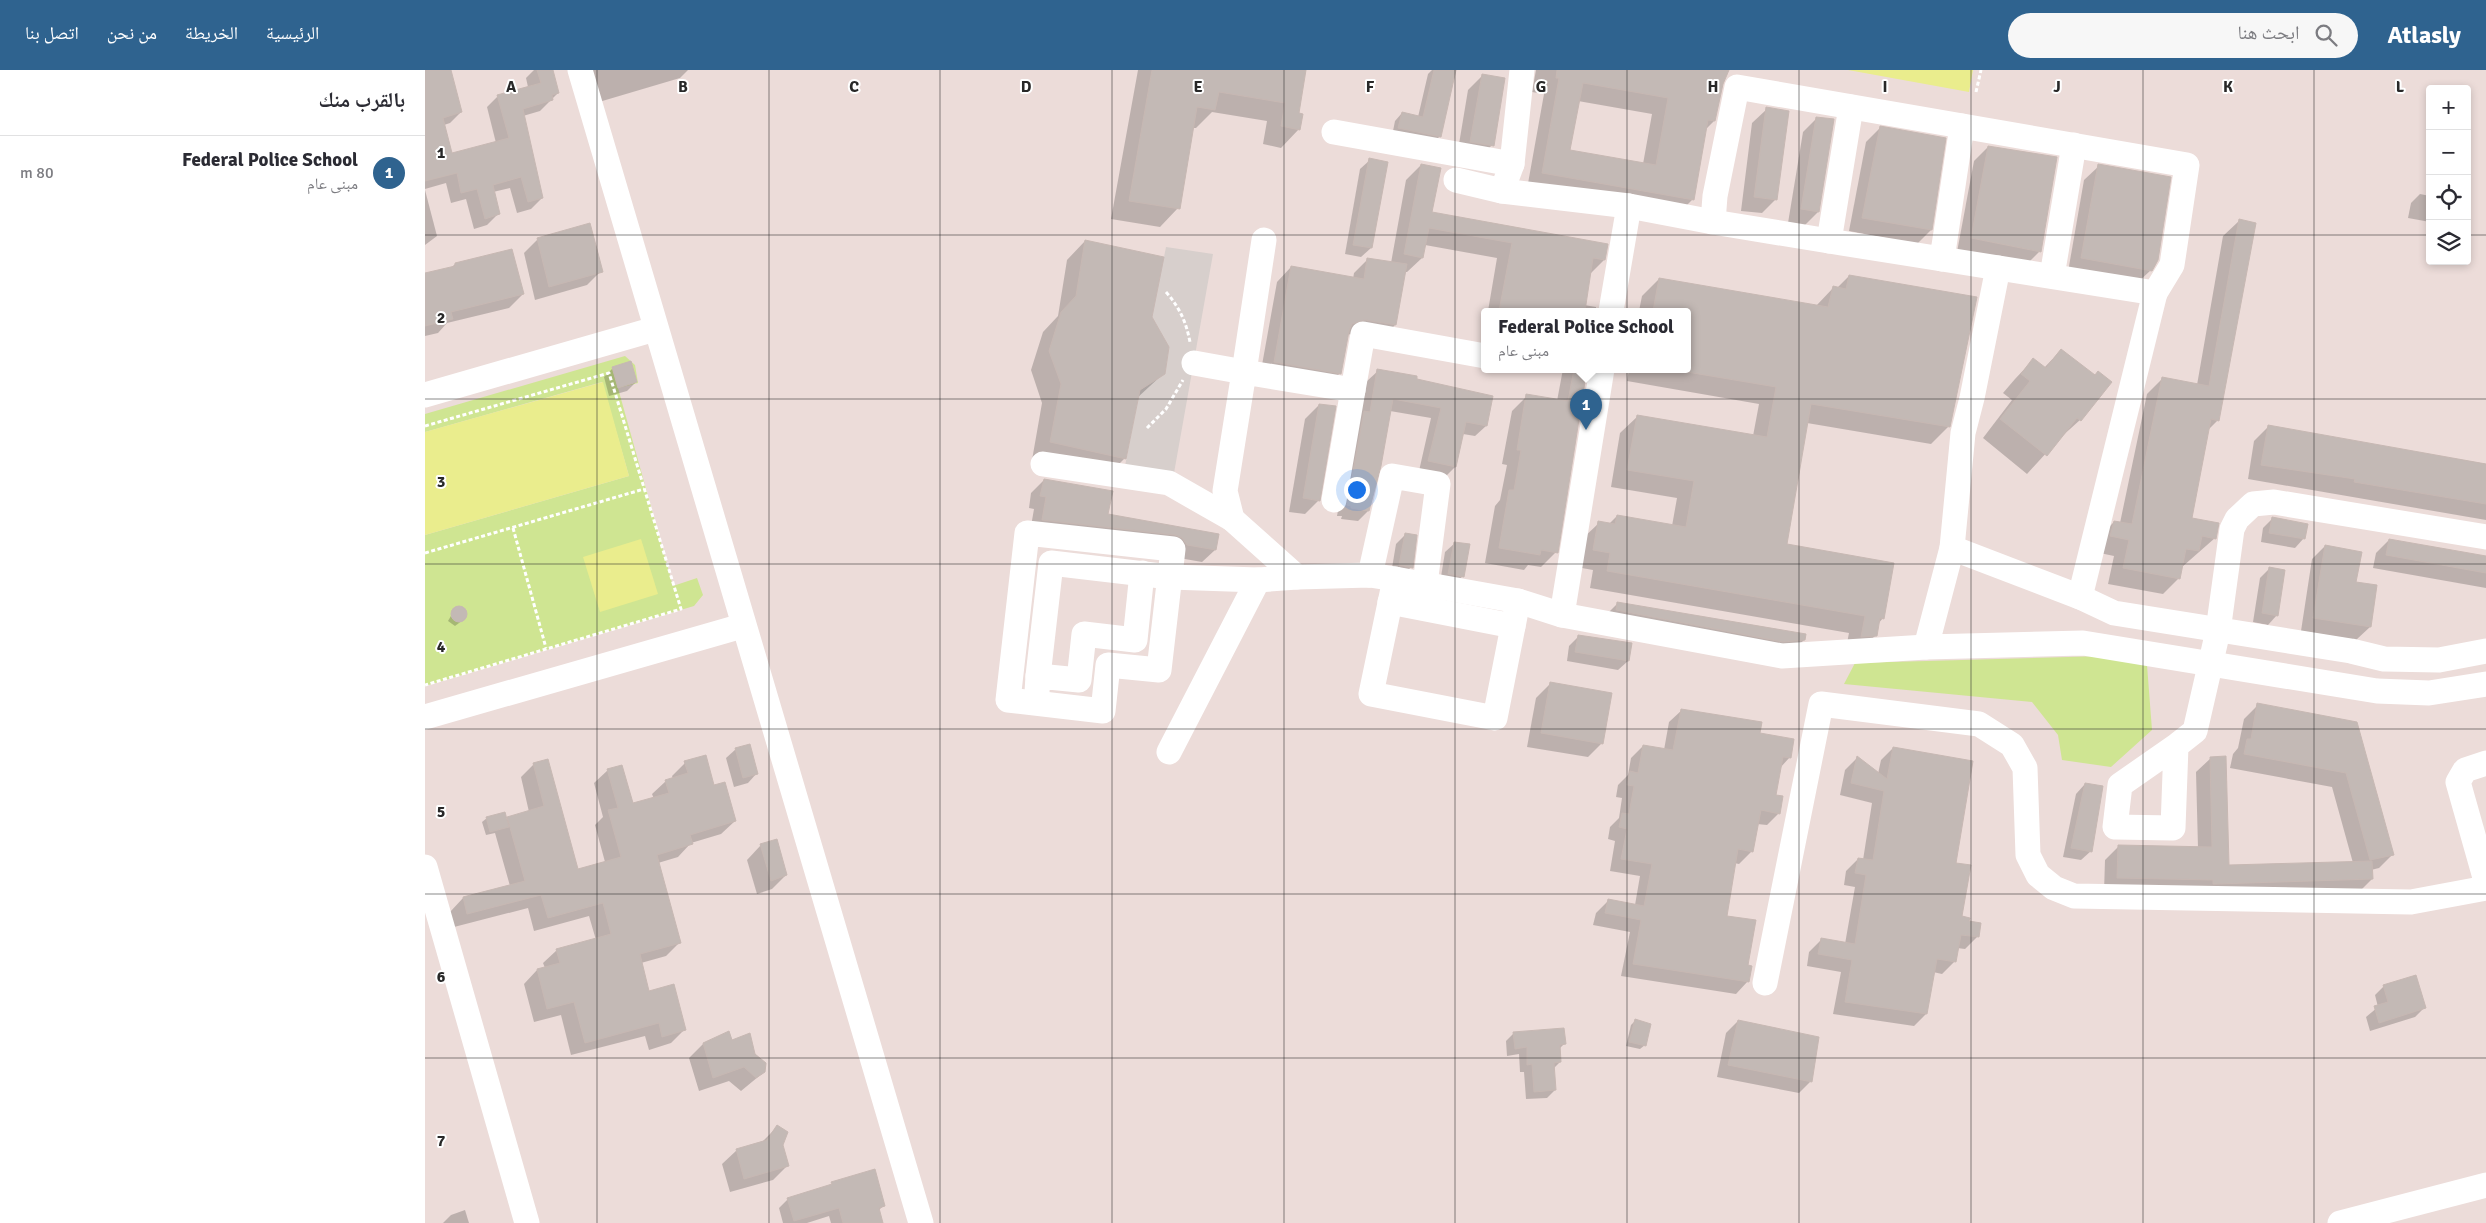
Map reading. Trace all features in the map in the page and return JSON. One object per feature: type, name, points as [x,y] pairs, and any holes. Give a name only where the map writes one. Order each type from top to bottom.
[{"type":"street","points":[[580,70],[742,626],[921,1223]]},
{"type":"street","points":[[1502,191],[1512,164],[1522,70]]},
{"type":"street","points":[[1713,222],[1715,196],[1737,87],[2187,165],[2172,265],[2155,293],[2080,597]]},
{"type":"street","points":[[1829,241],[1851,107]]},
{"type":"street","points":[[1942,259],[1962,126]]},
{"type":"street","points":[[1334,132],[1512,164]]},
{"type":"street","points":[[2052,276],[2074,146]]},
{"type":"street","points":[[1456,180],[1502,191],[1629,206],[1713,222],[2155,293]]},
{"type":"street","points":[[1612,308],[1629,206]]},
{"type":"street","points":[[1232,519],[1225,491],[1264,240]]},
{"type":"street","points":[[1926,647],[1952,548],[1963,433],[1972,398],[1998,268]]},
{"type":"street","points":[[425,395],[655,329]]},
{"type":"street","points":[[1334,500],[1363,334],[1481,355]]},
{"type":"street","points":[[1189,363],[1353,390]]},
{"type":"street","points":[[1561,615],[1601,373]]},
{"type":"street","points":[[1043,464],[1169,483],[1232,519],[1297,577]]},
{"type":"street","points":[[1370,575],[1392,476],[1429,482],[1438,484],[1425,584]]},
{"type":"street","points":[[2176,746],[2195,731],[2218,630],[2232,529],[2240,514],[2253,504],[2274,502],[2486,538]]},
{"type":"street","points":[[1027,533],[1173,549],[1170,577],[1159,670],[1108,665],[1103,711],[1007,700],[1027,533]]},
{"type":"street","points":[[1952,548],[2080,597],[2114,613],[2384,659],[2439,660],[2486,651]]},
{"type":"street","points":[[1036,702],[1051,563],[1170,577],[1258,580],[1370,575],[1392,590],[1513,626]]},
{"type":"street","points":[[1038,676],[1079,680],[1084,634],[1135,640],[1143,573]]},
{"type":"street","points":[[1169,752],[1258,580]]},
{"type":"street","points":[[1392,590],[1425,584],[1518,601],[1561,615],[1782,656],[1926,647],[2083,643],[2377,691],[2429,693],[2486,684]]},
{"type":"street","points":[[1392,590],[1371,694],[1495,718],[1518,601]]},
{"type":"street","points":[[425,717],[742,626]]},
{"type":"street","points":[[1765,983],[1821,704],[1979,724],[2012,745],[2025,768],[2027,855],[2038,874],[2054,888],[2075,896],[2411,902],[2486,888]]},
{"type":"street","points":[[2486,763],[2465,770],[2458,782],[2486,881]]},
{"type":"street","points":[[425,867],[527,1223]]},
{"type":"street","points":[[2339,1223],[2486,1186]]},
{"type":"path","points":[[1976,92],[1981,70]]},
{"type":"path","points":[[1147,428],[1166,409],[1189,363],[1190,342],[1186,324],[1179,307],[1166,292]]},
{"type":"path","points":[[425,426],[609,373],[681,609],[425,685]]},
{"type":"path","points":[[425,552],[644,489]]},
{"type":"path","points":[[513,528],[547,648]]},
{"type":"green space","points":[[1848,70],[1973,70],[1969,92]]},
{"type":"green space","points":[[625,356],[635,365],[638,383],[618,388],[673,586],[697,578],[703,595],[694,606],[425,686],[425,535],[629,476],[602,382],[425,432],[425,414]]},
{"type":"green space","points":[[603,382],[629,476],[425,535],[425,432]]},
{"type":"green space","points":[[641,539],[658,594],[600,612],[583,557]]},
{"type":"green space","points":[[2104,656],[2147,665],[2152,730],[2111,767],[2062,760],[2058,735],[2032,702],[1844,684],[1855,663]]},
{"type":"shaded area","points":[[1166,247],[1213,254],[1174,473],[1125,466],[1140,390],[1165,374],[1169,347],[1152,317]]},
{"type":"building","points":[[425,70],[451,70],[462,112],[443,118],[452,153],[509,138],[497,95],[541,83],[537,70],[553,70],[559,93],[552,95],[553,100],[523,109],[543,198],[528,202],[521,177],[493,185],[500,214],[485,219],[477,189],[461,193],[457,173],[425,181]]},
{"type":"building","points":[[1152,70],[1306,70],[1299,113],[1303,114],[1300,130],[1281,126],[1285,103],[1219,92],[1215,110],[1197,107],[1180,209],[1129,201]]},
{"type":"building","points":[[1434,70],[1456,70],[1441,137],[1398,128],[1402,112],[1423,117]]},
{"type":"building","points":[[1557,70],[1729,70],[1723,84],[1715,121],[1708,120],[1694,200],[1542,173],[1559,78],[1556,78]],"holes":[[[1583,83],[1668,98],[1656,165],[1570,150]]]},
{"type":"building","points":[[1482,74],[1505,78],[1494,146],[1470,142]]},
{"type":"building","points":[[1766,107],[1789,111],[1777,200],[1754,197]]},
{"type":"building","points":[[1816,117],[1834,119],[1819,212],[1801,209]]},
{"type":"building","points":[[1880,126],[1946,138],[1932,230],[1862,218]]},
{"type":"building","points":[[1988,146],[2057,157],[2041,252],[1971,238]]},
{"type":"building","points":[[1369,158],[1388,162],[1372,248],[1353,245]]},
{"type":"building","points":[[1421,164],[1441,168],[1432,212],[1608,244],[1605,260],[1593,258],[1585,308],[1500,308],[1512,243],[1429,228],[1423,258],[1404,254]]},
{"type":"building","points":[[2098,164],[2171,177],[2158,260],[2152,271],[2081,258]]},
{"type":"building","points":[[2239,219],[2256,223],[2219,421],[2211,419],[2192,518],[2219,523],[2216,539],[2202,536],[2199,551],[2186,549],[2180,579],[2123,568],[2129,540],[2110,536],[2114,521],[2132,524],[2162,377],[2209,386]]},
{"type":"building","points":[[590,223],[603,272],[549,287],[537,238]]},
{"type":"building","points":[[1085,240],[1164,257],[1152,317],[1169,347],[1165,374],[1140,390],[1126,459],[1050,442],[1061,384],[1049,351],[1061,312],[1076,296]]},
{"type":"building","points":[[512,249],[524,294],[451,312],[453,319],[425,326],[425,273],[455,266],[455,263]]},
{"type":"building","points":[[1367,258],[1407,264],[1396,325],[1365,320],[1352,324],[1341,374],[1274,362],[1291,266],[1364,279]]},
{"type":"building","points":[[1849,275],[1977,297],[1950,427],[1811,404],[1787,544],[1894,563],[1884,619],[1880,618],[1877,636],[1861,637],[1865,616],[1607,571],[1610,553],[1593,550],[1598,521],[1615,524],[1617,515],[1686,527],[1694,481],[1627,470],[1637,415],[1767,437],[1776,387],[1691,373],[1691,308],[1654,308],[1659,278],[1828,307],[1833,286],[1846,289]]},
{"type":"building","points":[[2061,349],[2095,375],[2098,371],[2112,382],[2081,421],[2077,418],[2047,456],[2000,419],[2030,381],[2021,374],[2033,358],[2046,368]]},
{"type":"building","points":[[631,361],[637,382],[618,388],[612,367]]},
{"type":"building","points":[[1377,369],[1417,376],[1417,379],[1493,396],[1487,426],[1466,422],[1456,467],[1428,461],[1441,408],[1393,399],[1381,466],[1369,511],[1351,508],[1351,506],[1347,505],[1364,411],[1370,412]]},
{"type":"building","points":[[1573,373],[1586,373],[1558,553],[1541,550],[1540,555],[1499,548],[1509,490],[1514,490],[1521,450],[1517,450],[1526,394],[1568,401]]},
{"type":"building","points":[[1319,404],[1336,406],[1320,501],[1303,498]]},
{"type":"building","points":[[2268,425],[2486,464],[2486,504],[2354,482],[2355,479],[2261,465]]},
{"type":"building","points":[[1044,479],[1113,491],[1108,514],[1219,534],[1216,550],[1187,545],[1182,538],[1175,535],[1042,520],[1046,497],[1040,496]]},
{"type":"building","points":[[2272,517],[2308,524],[2305,539],[2269,533]]},
{"type":"building","points":[[1405,533],[1417,535],[1413,568],[1399,565]]},
{"type":"building","points":[[2389,539],[2486,556],[2486,573],[2386,555]]},
{"type":"building","points":[[1454,542],[1470,544],[1464,577],[1448,574]]},
{"type":"building","points":[[2325,545],[2362,552],[2356,582],[2377,585],[2371,627],[2313,618]]},
{"type":"building","points":[[2269,567],[2285,570],[2278,616],[2262,613]]},
{"type":"building","points":[[1617,602],[1806,634],[1805,640],[1783,642],[1616,610]]},
{"type":"building","points":[[459,606],[467,614],[459,622],[451,614]]},
{"type":"building","points":[[1578,635],[1632,643],[1629,661],[1575,652]]},
{"type":"building","points":[[1550,682],[1612,693],[1603,744],[1541,733]]},
{"type":"building","points":[[2257,703],[2357,722],[2394,855],[2370,860],[2346,773],[2244,754],[2247,739],[2251,739]]},
{"type":"building","points":[[1681,709],[1762,722],[1760,733],[1794,739],[1791,758],[1783,757],[1776,795],[1783,796],[1780,814],[1761,810],[1753,852],[1738,849],[1727,916],[1756,920],[1748,965],[1752,966],[1749,982],[1633,964],[1641,920],[1605,913],[1608,899],[1644,906],[1652,864],[1621,859],[1627,829],[1619,827],[1622,813],[1629,814],[1634,786],[1627,785],[1630,771],[1638,773],[1643,745],[1673,750]]},
{"type":"building","points":[[750,744],[758,774],[743,778],[735,748]]},
{"type":"building","points":[[1893,747],[1973,761],[1956,863],[1971,865],[1962,916],[1970,918],[1969,921],[1981,923],[1979,937],[1961,935],[1956,962],[1937,959],[1927,1014],[1845,1002],[1852,960],[1818,954],[1821,938],[1855,944],[1866,875],[1855,873],[1858,858],[1873,860],[1884,791],[1851,783],[1857,756],[1887,779]]},
{"type":"building","points":[[706,755],[714,785],[725,782],[736,821],[690,835],[693,844],[657,855],[681,943],[640,954],[649,991],[674,984],[686,1030],[662,1037],[659,1023],[585,1043],[574,1002],[547,1009],[537,969],[560,963],[556,949],[611,934],[603,903],[548,918],[541,895],[467,914],[463,897],[525,881],[507,817],[544,806],[533,763],[548,759],[578,869],[621,857],[608,810],[618,808],[607,769],[622,765],[633,803],[669,793],[665,780],[688,773],[684,761]]},
{"type":"building","points":[[2226,756],[2229,865],[2372,861],[2373,879],[2213,884],[2213,880],[2117,878],[2118,845],[2212,847],[2210,757]]},
{"type":"building","points":[[2085,783],[2103,786],[2092,852],[2071,848]]},
{"type":"building","points":[[505,812],[509,827],[490,832],[486,817]]},
{"type":"building","points":[[777,839],[787,875],[771,881],[760,844]]},
{"type":"building","points":[[2416,975],[2426,1008],[2379,1023],[2374,1006],[2388,1002],[2383,985]]},
{"type":"building","points":[[1635,1019],[1651,1024],[1646,1046],[1629,1042]]},
{"type":"building","points":[[1738,1020],[1819,1037],[1812,1082],[1728,1065]]},
{"type":"building","points":[[1564,1028],[1566,1044],[1560,1045],[1561,1062],[1554,1063],[1556,1090],[1534,1092],[1532,1064],[1527,1065],[1527,1047],[1515,1049],[1513,1032]]},
{"type":"building","points":[[729,1031],[732,1040],[750,1033],[755,1054],[766,1063],[765,1072],[756,1078],[744,1067],[713,1078],[703,1043]]},
{"type":"building","points":[[777,1125],[788,1132],[783,1145],[789,1166],[744,1179],[736,1149],[767,1140]]},
{"type":"building","points":[[875,1169],[885,1206],[879,1208],[883,1223],[843,1223],[839,1208],[794,1221],[787,1198]]},
{"type":"place","name":"Federal Police School","points":[[1586,430]]}]
